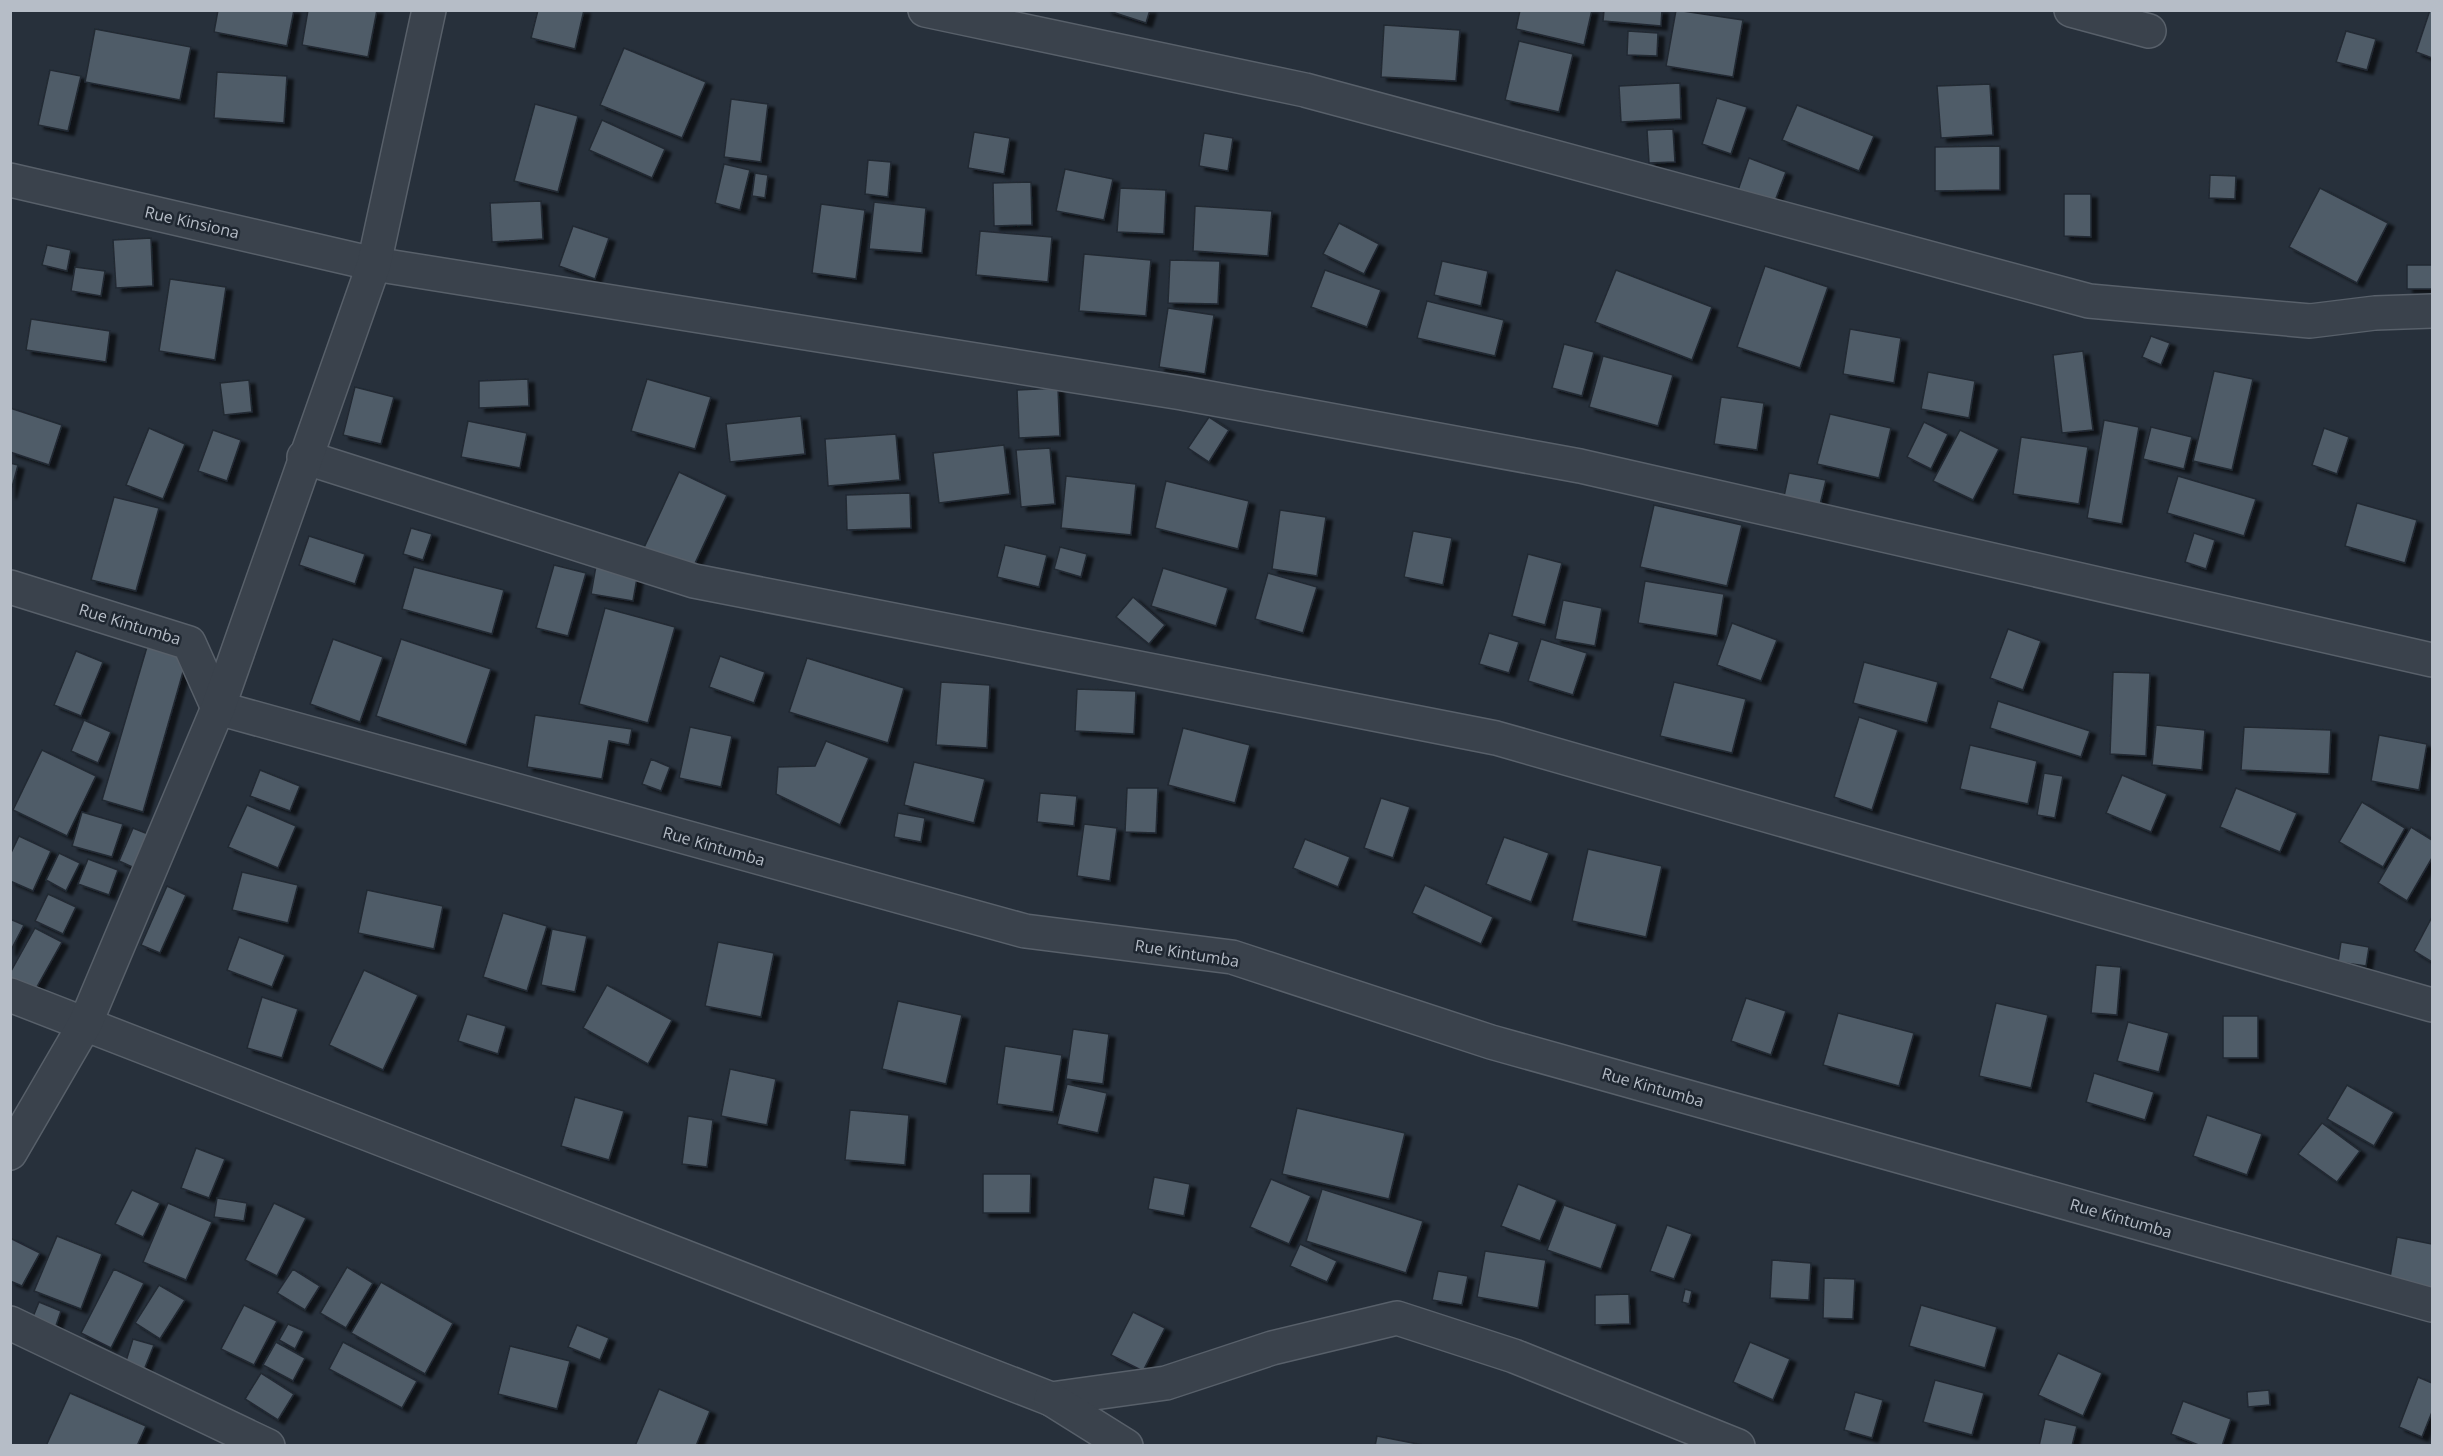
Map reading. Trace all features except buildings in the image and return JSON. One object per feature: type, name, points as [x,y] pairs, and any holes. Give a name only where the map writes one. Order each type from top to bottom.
[{"type":"street","points":[[10,1154],[85,1023],[218,708],[304,457],[374,264],[429,10]]},
{"type":"street","points":[[924,10],[1305,90],[2089,302],[2310,321],[2433,311]]},
{"type":"street","points":[[2071,10],[2149,31]]},
{"type":"street","name":"Rue Kinsiona","points":[[10,180],[374,264],[1182,393],[1569,464],[2433,660]]},
{"type":"street","points":[[304,457],[694,581],[1496,738],[2433,1005]]},
{"type":"street","name":"Rue Kintumba","points":[[10,587],[189,643],[218,708],[1025,931],[1232,957],[1491,1042],[2433,1305]]},
{"type":"street","points":[[10,994],[1051,1399],[1126,1446]]},
{"type":"street","points":[[1051,1399],[1166,1383],[1272,1348],[1397,1318],[1514,1356],[1738,1446]]},
{"type":"street","points":[[10,1323],[268,1446]]}]
